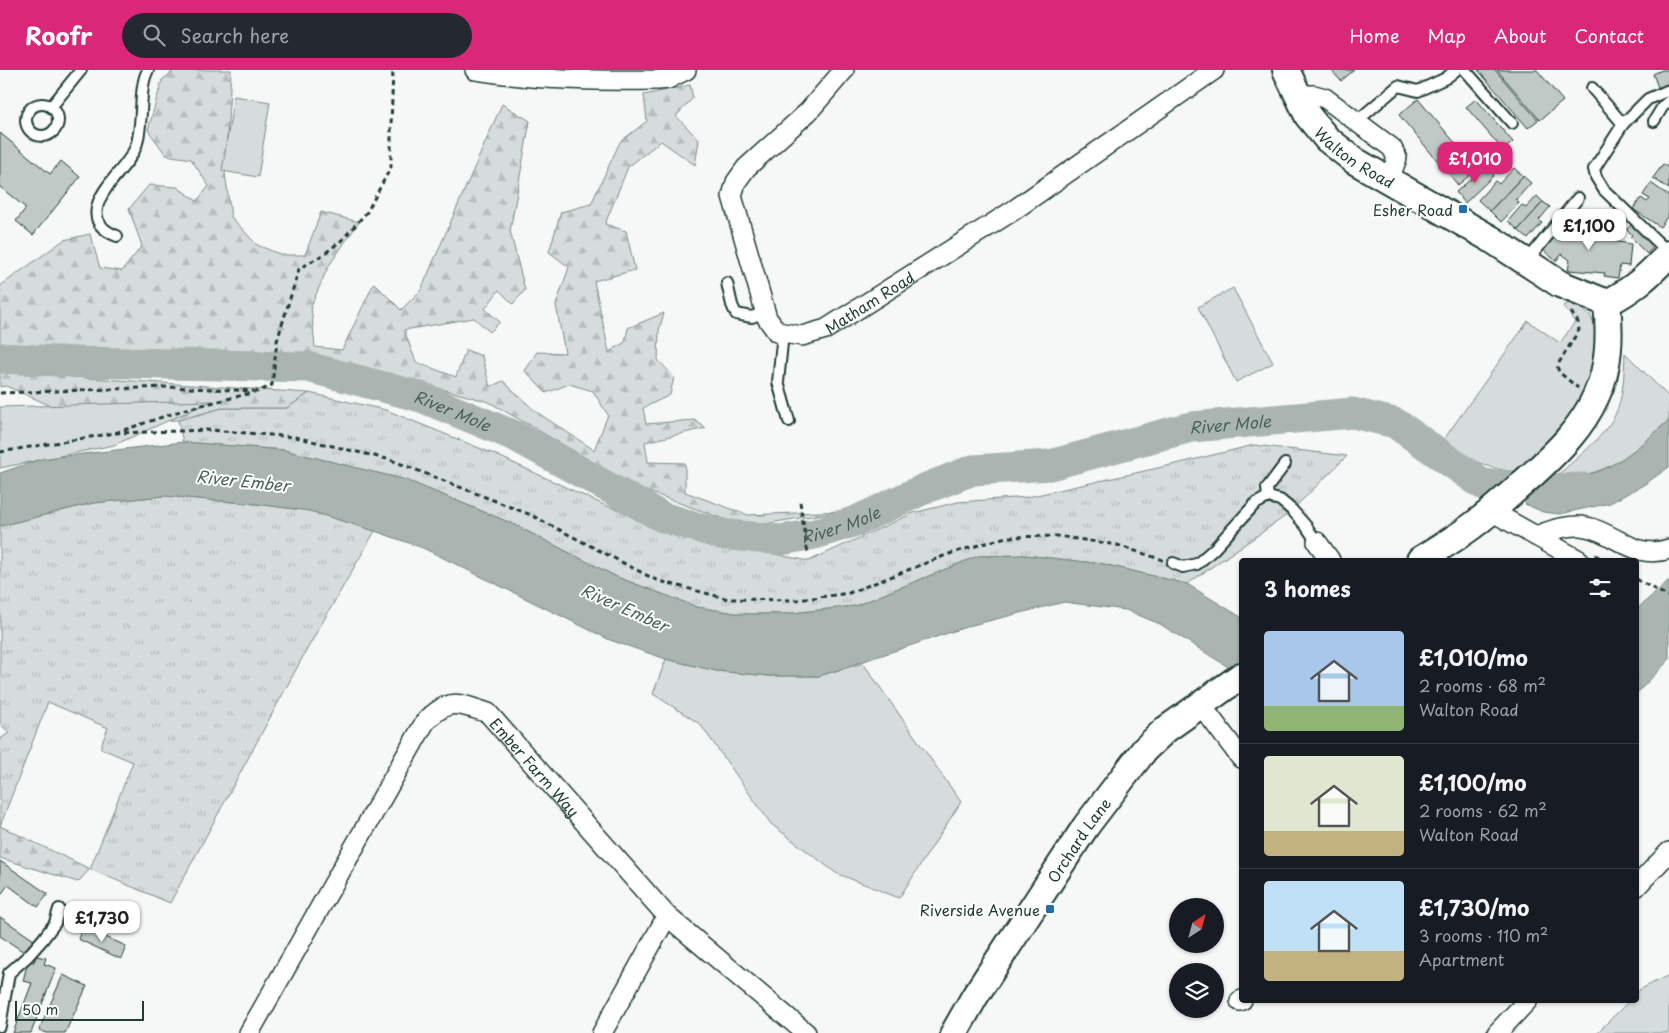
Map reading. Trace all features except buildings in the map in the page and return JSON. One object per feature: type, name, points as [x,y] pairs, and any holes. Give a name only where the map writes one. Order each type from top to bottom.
[{"type":"main road","name":"Walton Road","points":[[1286,70],[1308,116],[1327,139],[1355,161],[1491,239],[1560,284],[1607,303]]},
{"type":"main road","points":[[1423,558],[1468,529],[1497,506],[1570,437],[1585,417],[1597,396],[1604,376],[1609,328],[1607,303],[1645,279],[1669,254]]},
{"type":"main road","name":"Orchard Lane","points":[[954,1033],[1086,826],[1145,749],[1165,730],[1239,678]]},
{"type":"street","points":[[475,70],[510,76],[594,81],[658,80],[676,76],[686,70]]},
{"type":"street","points":[[783,333],[777,332],[767,318],[732,196],[736,182],[746,168],[808,112],[844,70]]},
{"type":"street","name":"Matham Road","points":[[783,333],[802,336],[826,329],[1014,210],[1214,70]]},
{"type":"street","points":[[1298,95],[1314,95],[1325,98],[1392,148],[1397,158],[1389,180]]},
{"type":"street","points":[[1497,506],[1536,536],[1576,558]]},
{"type":"street","points":[[1536,536],[1564,527],[1582,526],[1598,531],[1630,547],[1647,552],[1669,549]]},
{"type":"street","points":[[1317,542],[1329,558]]},
{"type":"street","name":"Ember Farm Way","points":[[249,1033],[425,722],[437,710],[458,703],[488,713],[667,916],[806,1033]]},
{"type":"street","points":[[1201,705],[1239,755]]},
{"type":"street","points":[[1639,884],[1669,852]]},
{"type":"street","points":[[602,1033],[667,916]]},
{"type":"street","points":[[1497,1033],[1525,1003]]},
{"type":"lane","points":[[51,107],[81,70]]},
{"type":"lane","points":[[117,236],[105,231],[101,226],[97,220],[97,208],[106,189],[136,148],[148,70]]},
{"type":"lane","points":[[1357,121],[1398,86],[1418,91],[1446,78],[1456,70]]},
{"type":"lane","points":[[1465,70],[1512,123]]},
{"type":"lane","points":[[1592,88],[1623,124]]},
{"type":"lane","points":[[1669,90],[1648,98],[1623,124],[1594,168],[1596,178],[1604,190],[1669,254]]},
{"type":"lane","points":[[1654,121],[1669,101]]},
{"type":"lane","points":[[1526,262],[1578,198]]},
{"type":"lane","points":[[727,282],[736,314],[752,316],[765,312]]},
{"type":"lane","points":[[783,333],[778,382],[789,421]]},
{"type":"lane","points":[[1268,498],[1268,488],[1285,464]]},
{"type":"lane","points":[[1173,563],[1183,566],[1197,564],[1214,549],[1255,504],[1268,498],[1280,500],[1292,510],[1317,542]]},
{"type":"lane","points":[[0,1026],[9,973],[43,939],[55,923],[59,909]]},
{"type":"path","points":[[115,434],[186,408],[260,391],[272,385],[278,341],[299,269],[324,254],[342,240],[367,212],[391,167],[390,125],[393,70]]},
{"type":"path","points":[[1560,284],[1563,300],[1578,322],[1579,330],[1557,366],[1559,372],[1569,381],[1581,390],[1597,396]]},
{"type":"path","points":[[0,393],[168,387],[260,391]]},
{"type":"path","points":[[0,452],[115,434],[211,430],[295,437],[391,460],[531,515],[656,580],[728,599],[798,600],[849,593],[949,554],[1006,537],[1057,536],[1100,542],[1117,545],[1173,563]]},
{"type":"path","points":[[800,502],[808,554]]},
{"type":"path","points":[[1639,580],[1669,598]]},
{"type":"green space","points":[[175,70],[231,70],[225,173],[231,217],[257,245],[282,255],[305,255],[321,212],[359,222],[328,267],[311,306],[315,347],[342,350],[374,283],[401,310],[421,290],[502,104],[530,121],[510,231],[525,290],[513,304],[499,290],[485,309],[500,322],[490,332],[474,318],[404,330],[416,362],[456,377],[466,350],[482,356],[490,387],[503,381],[535,411],[594,450],[608,415],[593,391],[569,384],[546,393],[525,371],[537,352],[565,353],[556,305],[569,267],[549,252],[561,212],[591,204],[620,142],[647,121],[644,95],[690,85],[693,98],[676,116],[699,140],[695,165],[661,141],[628,167],[605,224],[626,231],[635,270],[594,281],[609,352],[625,342],[628,328],[664,313],[659,330],[658,360],[674,377],[670,395],[643,408],[646,424],[694,420],[706,428],[645,442],[648,462],[685,463],[685,492],[748,515],[842,511],[746,527],[638,488],[489,402],[325,357],[0,347],[0,286],[64,240],[90,234],[100,268],[122,271],[142,246],[129,209],[149,185],[177,187],[197,201],[209,186],[191,159],[166,155],[148,130],[162,80]]},
{"type":"green space","points":[[234,96],[270,102],[258,177],[222,171]]},
{"type":"green space","points":[[1233,288],[1273,363],[1236,382],[1198,307]]},
{"type":"green space","points":[[1572,302],[1590,315],[1598,333],[1598,343],[1589,381],[1566,423],[1521,472],[1498,469],[1479,463],[1442,442],[1528,321],[1560,343],[1575,322],[1563,306]]},
{"type":"green space","points":[[1625,353],[1669,397],[1669,420],[1635,450],[1615,463],[1584,475],[1553,479],[1595,441],[1610,424],[1618,408],[1622,392]]},
{"type":"green space","points":[[0,372],[309,393],[287,408],[222,408],[178,420],[90,423],[6,386],[0,387]]},
{"type":"green space","points":[[309,393],[386,410],[494,454],[604,505],[714,542],[809,561],[913,513],[958,502],[1028,497],[1254,445],[1347,456],[1287,515],[1187,584],[1103,564],[1025,555],[978,556],[855,606],[784,614],[741,614],[697,607],[617,577],[511,523],[406,480],[284,450],[183,442],[178,420],[222,408],[287,408]]},
{"type":"green space","points":[[212,401],[114,445],[0,468],[0,407]]},
{"type":"green space","points":[[164,496],[310,511],[375,531],[306,651],[170,903],[90,869],[133,762],[100,748],[108,728],[48,702],[0,826],[0,739],[9,733],[0,723],[0,526],[93,503]]},
{"type":"green space","points":[[666,659],[716,671],[769,676],[819,676],[863,663],[961,802],[899,898],[836,873],[771,824],[700,724],[653,694]]},
{"type":"green space","points":[[0,826],[90,869],[78,882],[0,858]]},
{"type":"green space","points":[[1669,975],[1669,1033],[1597,1033],[1627,1003],[1639,1003],[1639,991]]},
{"type":"water","points":[[1669,420],[1669,467],[1645,484],[1610,503],[1560,514],[1543,512],[1525,504],[1551,480],[1597,472],[1607,468],[1635,449]]},
{"type":"water","name":"River Ember","points":[[183,442],[284,450],[406,480],[511,523],[617,577],[697,607],[741,614],[784,614],[855,606],[978,556],[1025,555],[1103,564],[1187,584],[1239,616],[1239,674],[1160,624],[1126,610],[1064,602],[972,625],[819,676],[769,676],[716,671],[666,659],[610,640],[423,548],[310,511],[164,496],[93,503],[0,526],[0,473],[41,459]]},
{"type":"water","points":[[1669,580],[1669,660],[1639,691],[1639,607]]},
{"type":"waterway","name":"River Mole","points":[[0,358],[78,362],[308,367],[421,397],[515,436],[662,517],[720,534],[781,540],[815,534],[856,521],[924,489],[973,470],[1050,465],[1191,427],[1353,413],[1395,423],[1482,484],[1545,489],[1584,488]]},
{"type":"place","name":"Esher Road","points":[[1463,209]]},
{"type":"place","name":"Riverside Avenue","points":[[1050,909]]}]
